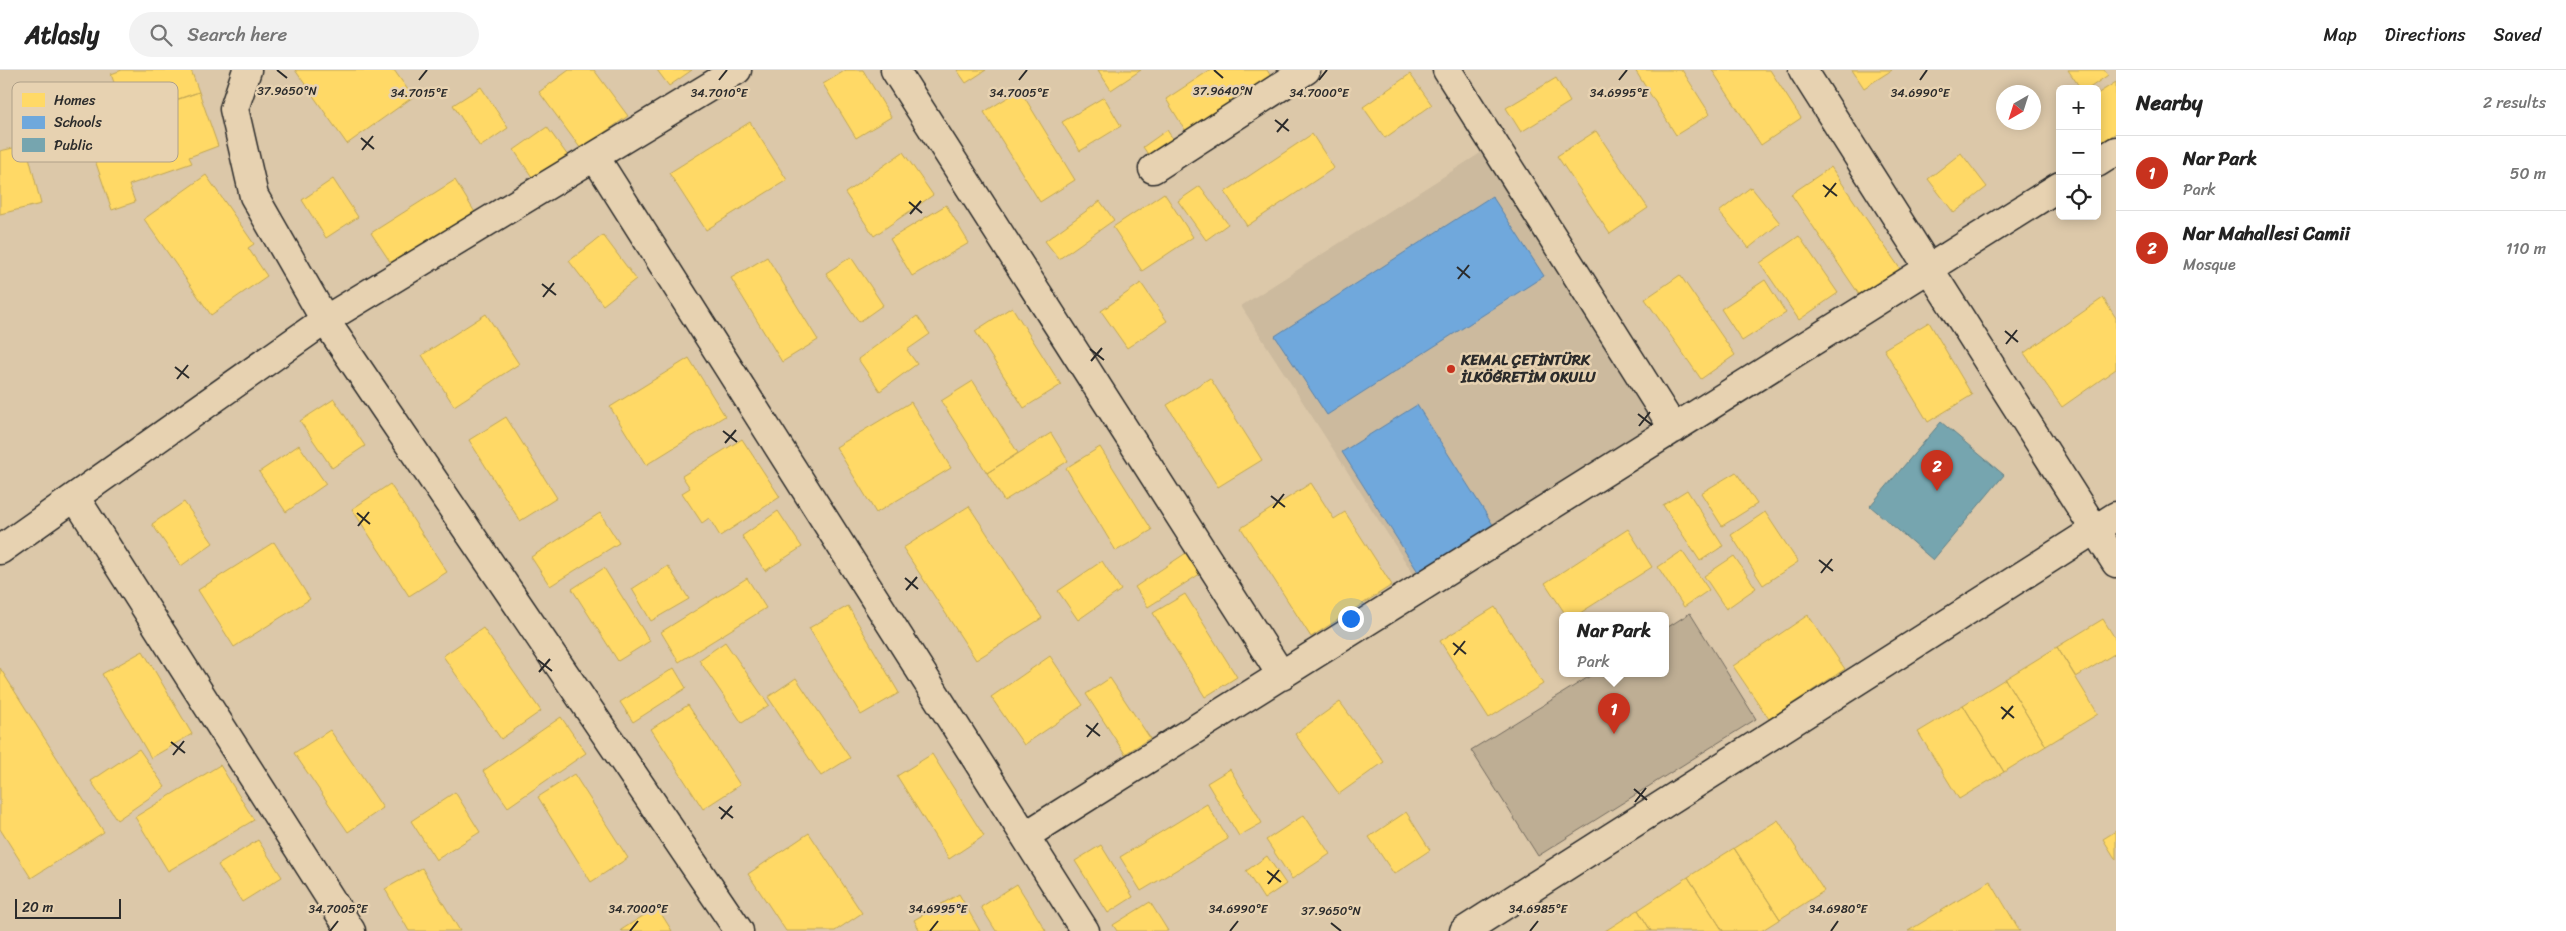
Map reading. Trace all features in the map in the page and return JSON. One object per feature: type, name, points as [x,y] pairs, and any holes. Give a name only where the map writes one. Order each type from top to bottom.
[{"type":"street","points":[[248,70],[234,109],[254,196],[326,320],[739,931]]},
{"type":"street","points":[[0,550],[326,320],[737,70]]},
{"type":"street","points":[[895,70],[1282,676]]},
{"type":"street","points":[[1153,170],[1306,70]]},
{"type":"street","points":[[1447,70],[1674,429]]},
{"type":"street","points":[[1803,70],[1929,268],[2105,523],[2116,563]]},
{"type":"street","points":[[2101,160],[2116,151]]},
{"type":"street","points":[[595,157],[1085,931]]},
{"type":"street","points":[[1025,836],[2056,189]]},
{"type":"street","points":[[75,497],[351,931]]},
{"type":"street","points":[[1464,931],[2105,523]]},
{"type":"shaded area","name":"KEMAL ÇETİNTÜRK İLKÖĞRETİM OKULU","points":[[1482,152],[1661,433],[1421,586],[1241,306]]},
{"type":"shaded area","points":[[1690,613],[1756,719],[1538,856],[1471,750],[1589,677],[1669,677],[1669,626]]},
{"type":"building: Homes","points":[[122,70],[191,70],[199,92],[178,99],[178,82],[114,82],[111,74]]},
{"type":"building: Homes","points":[[295,70],[394,70],[413,97],[347,144]]},
{"type":"building: Homes","points":[[569,70],[594,70],[628,116],[581,149],[539,92]]},
{"type":"building: Homes","points":[[657,70],[692,70],[669,86]]},
{"type":"building: Homes","points":[[846,70],[863,70],[891,117],[856,138],[823,84]]},
{"type":"building: Homes","points":[[957,70],[986,70],[966,83]]},
{"type":"building: Homes","points":[[1098,70],[1141,70],[1111,90]]},
{"type":"building: Homes","points":[[1210,70],[1267,70],[1272,78],[1187,133],[1166,99]]},
{"type":"building: Homes","points":[[1635,70],[1682,70],[1710,114],[1676,135]]},
{"type":"building: Homes","points":[[1712,70],[1770,70],[1801,118],[1761,145]]},
{"type":"building: Homes","points":[[1852,70],[1892,70],[1864,88]]},
{"type":"building: Homes","points":[[2068,70],[2104,70],[2108,75],[2094,85],[2078,85]]},
{"type":"building: Homes","points":[[1410,74],[1432,105],[1385,138],[1363,107]]},
{"type":"building: Homes","points":[[1556,78],[1570,102],[1521,132],[1506,108]]},
{"type":"building: Homes","points":[[2116,82],[2116,133],[2101,143],[2101,130],[2101,91]]},
{"type":"building: Homes","points":[[481,87],[508,128],[480,147],[453,105]]},
{"type":"building: Homes","points":[[1020,90],[1075,180],[1040,202],[984,112]]},
{"type":"building: Homes","points":[[199,92],[218,146],[189,157],[192,163],[129,185],[135,202],[112,210],[96,162],[178,162],[178,99]]},
{"type":"building: Homes","points":[[1104,97],[1121,126],[1080,151],[1062,122]]},
{"type":"building: Homes","points":[[750,122],[787,180],[706,230],[669,173]]},
{"type":"building: Homes","points":[[547,127],[568,156],[534,180],[514,150]]},
{"type":"building: Homes","points":[[1167,130],[1184,156],[1160,172],[1143,147]]},
{"type":"building: Homes","points":[[1596,131],[1648,208],[1610,234],[1557,156]]},
{"type":"building: Homes","points":[[1312,134],[1334,168],[1247,226],[1225,192]]},
{"type":"building: Homes","points":[[12,148],[12,162],[30,162],[41,204],[0,214],[0,151]]},
{"type":"building: Homes","points":[[903,152],[933,195],[874,236],[845,193]]},
{"type":"building: Homes","points":[[1961,153],[1987,187],[1954,213],[1928,179]]},
{"type":"building: Homes","points":[[1831,167],[1907,279],[1867,306],[1791,194]]},
{"type":"building: Homes","points":[[206,175],[254,244],[248,248],[267,276],[211,315],[144,219]]},
{"type":"building: Homes","points":[[333,179],[358,217],[326,238],[302,200]]},
{"type":"building: Homes","points":[[455,180],[476,214],[393,266],[371,233]]},
{"type":"building: Homes","points":[[1200,186],[1228,224],[1206,240],[1178,201]]},
{"type":"building: Homes","points":[[1751,187],[1780,223],[1749,248],[1719,212]]},
{"type":"building: Homes","points":[[1164,193],[1193,237],[1142,271],[1113,227]]},
{"type":"building: Homes","points":[[1100,201],[1114,220],[1059,259],[1045,241]]},
{"type":"building: Homes","points":[[946,205],[969,243],[912,276],[890,239]]},
{"type":"building: Homes","points":[[603,235],[636,279],[603,305],[569,261]]},
{"type":"building: Homes","points":[[1799,236],[1838,293],[1799,320],[1760,263]]},
{"type":"building: Homes","points":[[767,257],[818,340],[782,362],[731,278]]},
{"type":"building: Homes","points":[[851,257],[883,305],[859,322],[826,273]]},
{"type":"building: Homes","points":[[1680,275],[1735,355],[1701,379],[1645,299]]},
{"type":"building: Homes","points":[[1765,280],[1786,313],[1742,341],[1721,309]]},
{"type":"building: Homes","points":[[1141,283],[1167,321],[1127,348],[1101,311]]},
{"type":"building: Homes","points":[[2103,298],[2116,318],[2116,369],[2062,407],[2024,353]]},
{"type":"building: Homes","points":[[1012,307],[1061,385],[1024,408],[975,331]]},
{"type":"building: Homes","points":[[486,314],[519,364],[454,406],[422,355]]},
{"type":"building: Homes","points":[[917,316],[930,334],[907,350],[917,364],[880,391],[858,359]]},
{"type":"building: Homes","points":[[1929,322],[1972,395],[1928,422],[1884,349]]},
{"type":"building: Homes","points":[[689,358],[725,416],[646,465],[610,407]]},
{"type":"building: Homes","points":[[1210,378],[1262,460],[1218,487],[1167,405]]},
{"type":"building: Homes","points":[[973,381],[1018,453],[987,473],[941,401]]},
{"type":"building: Homes","points":[[334,399],[365,446],[332,468],[300,421]]},
{"type":"building: Homes","points":[[911,402],[951,468],[876,513],[836,447]]},
{"type":"building: Homes","points":[[506,417],[557,498],[520,521],[469,440]]},
{"type":"building: Homes","points":[[1051,433],[1068,461],[1004,501],[987,473]]},
{"type":"building: Homes","points":[[742,439],[780,497],[720,536],[709,518],[702,523],[682,493],[690,488],[682,476]]},
{"type":"building: Homes","points":[[299,445],[326,484],[286,512],[259,472]]},
{"type":"building: Homes","points":[[1100,447],[1152,530],[1116,551],[1066,468]]},
{"type":"building: Homes","points":[[1736,472],[1757,504],[1722,526],[1701,493]]},
{"type":"building: Homes","points":[[1311,483],[1334,519],[1345,512],[1392,585],[1311,637],[1241,528]]},
{"type":"building: Homes","points":[[390,484],[447,572],[409,596],[352,509]]},
{"type":"building: Homes","points":[[1687,490],[1723,546],[1700,561],[1663,505]]},
{"type":"building: Homes","points":[[184,502],[213,543],[181,566],[152,524]]},
{"type":"building: Homes","points":[[969,506],[1042,618],[976,660],[903,548]]},
{"type":"building: Homes","points":[[778,511],[802,547],[765,571],[742,536]]},
{"type":"building: Homes","points":[[1765,512],[1798,562],[1763,585],[1731,535]]},
{"type":"building: Homes","points":[[600,513],[619,543],[550,586],[531,557]]},
{"type":"building: Homes","points":[[1628,529],[1652,567],[1582,612],[1564,612],[1545,583]]},
{"type":"building: Homes","points":[[274,542],[310,599],[234,647],[198,590]]},
{"type":"building: Homes","points":[[1189,551],[1203,572],[1148,607],[1135,587]]},
{"type":"building: Homes","points":[[1682,551],[1709,590],[1684,607],[1658,567]]},
{"type":"building: Homes","points":[[1734,556],[1756,588],[1726,609],[1704,576]]},
{"type":"building: Homes","points":[[1102,561],[1121,590],[1078,620],[1058,591]]},
{"type":"building: Homes","points":[[668,566],[689,599],[651,621],[632,589]]},
{"type":"building: Homes","points":[[604,568],[650,641],[618,661],[572,589]]},
{"type":"building: Homes","points":[[747,578],[766,608],[679,662],[661,632]]},
{"type":"building: Homes","points":[[1185,594],[1237,677],[1205,697],[1153,613]]},
{"type":"building: Homes","points":[[848,606],[899,693],[861,715],[809,628]]},
{"type":"building: Homes","points":[[1495,607],[1543,684],[1489,718],[1440,641]]},
{"type":"building: Homes","points":[[1808,615],[1845,669],[1769,719],[1733,666]]},
{"type":"building: Homes","points":[[2103,619],[2116,640],[2116,653],[2076,677],[2057,647]]},
{"type":"building: Homes","points":[[483,628],[541,711],[501,739],[443,656]]},
{"type":"building: Homes","points":[[725,642],[769,705],[742,723],[699,660]]},
{"type":"building: Homes","points":[[2057,647],[2098,714],[2046,746],[2005,679]]},
{"type":"building: Homes","points":[[143,651],[192,734],[151,758],[102,674]]},
{"type":"building: Homes","points":[[1050,656],[1083,705],[1024,745],[991,697]]},
{"type":"building: Homes","points":[[0,668],[104,832],[31,878],[0,829]]},
{"type":"building: Homes","points":[[674,668],[686,688],[633,722],[620,702]]},
{"type":"building: Homes","points":[[796,678],[850,758],[821,776],[768,697]]},
{"type":"building: Homes","points":[[1110,678],[1150,738],[1125,754],[1086,694]]},
{"type":"building: Homes","points":[[2005,679],[2046,746],[2004,772],[1963,705]]},
{"type":"building: Homes","points":[[1340,702],[1384,762],[1339,794],[1295,734]]},
{"type":"building: Homes","points":[[688,705],[740,785],[703,809],[651,729]]},
{"type":"building: Homes","points":[[1963,705],[2004,772],[1959,799],[1918,732]]},
{"type":"building: Homes","points":[[561,717],[586,753],[508,807],[483,771]]},
{"type":"building: Homes","points":[[330,730],[383,808],[348,832],[294,753]]},
{"type":"building: Homes","points":[[139,749],[165,787],[117,820],[91,781]]},
{"type":"building: Homes","points":[[932,754],[984,836],[949,859],[897,776]]},
{"type":"building: Homes","points":[[220,765],[254,820],[168,871],[135,817]]},
{"type":"building: Homes","points":[[1230,769],[1262,823],[1239,836],[1207,783]]},
{"type":"building: Homes","points":[[574,774],[628,858],[591,882],[538,797]]},
{"type":"building: Homes","points":[[455,792],[480,832],[436,860],[411,821]]},
{"type":"building: Homes","points":[[1207,804],[1228,839],[1141,891],[1120,857]]},
{"type":"building: Homes","points":[[1406,812],[1430,850],[1394,874],[1369,837]]},
{"type":"building: Homes","points":[[1304,815],[1330,854],[1292,879],[1266,840]]},
{"type":"building: Homes","points":[[1778,820],[1824,891],[1780,919],[1734,848]]},
{"type":"building: Homes","points":[[2116,831],[2116,860],[2103,839]]},
{"type":"building: Homes","points":[[809,833],[862,913],[835,931],[786,931],[748,874]]},
{"type":"building: Homes","points":[[258,840],[282,877],[242,902],[218,865]]},
{"type":"building: Homes","points":[[1101,845],[1133,897],[1108,913],[1075,861]]},
{"type":"building: Homes","points":[[1734,848],[1780,919],[1761,931],[1723,931],[1688,877]]},
{"type":"building: Homes","points":[[1267,856],[1286,884],[1264,899],[1246,871]]},
{"type":"building: Homes","points":[[422,868],[460,931],[409,931],[385,889]]},
{"type":"building: Homes","points":[[1688,877],[1723,931],[1651,931],[1638,910]]},
{"type":"building: Homes","points":[[1990,881],[2020,931],[1908,931]]},
{"type":"building: Homes","points":[[1017,884],[1046,931],[996,931],[981,907]]},
{"type":"building: Homes","points":[[959,894],[980,931],[920,931],[914,920]]},
{"type":"building: Homes","points":[[1150,902],[1168,931],[1117,931],[1113,925]]},
{"type":"building: Homes","points":[[657,907],[672,931],[621,930]]},
{"type":"building: Homes","points":[[1638,910],[1651,931],[1605,931]]},
{"type":"building: Schools","points":[[1492,196],[1544,276],[1327,415],[1275,336]]},
{"type":"building: Schools","points":[[1417,405],[1497,531],[1422,578],[1342,452]]},
{"type":"building: Public","points":[[1941,422],[2004,475],[1933,560],[1870,506]]},
{"type":"place","name":"KEMAL ÇETİNTÜRK İLKÖĞRETİM OKULU","points":[[1451,369]]},
{"type":"place","name":"Nar Mahallesi Camii","points":[[1937,491]]},
{"type":"place","name":"Nar Park","points":[[1614,734]]}]
